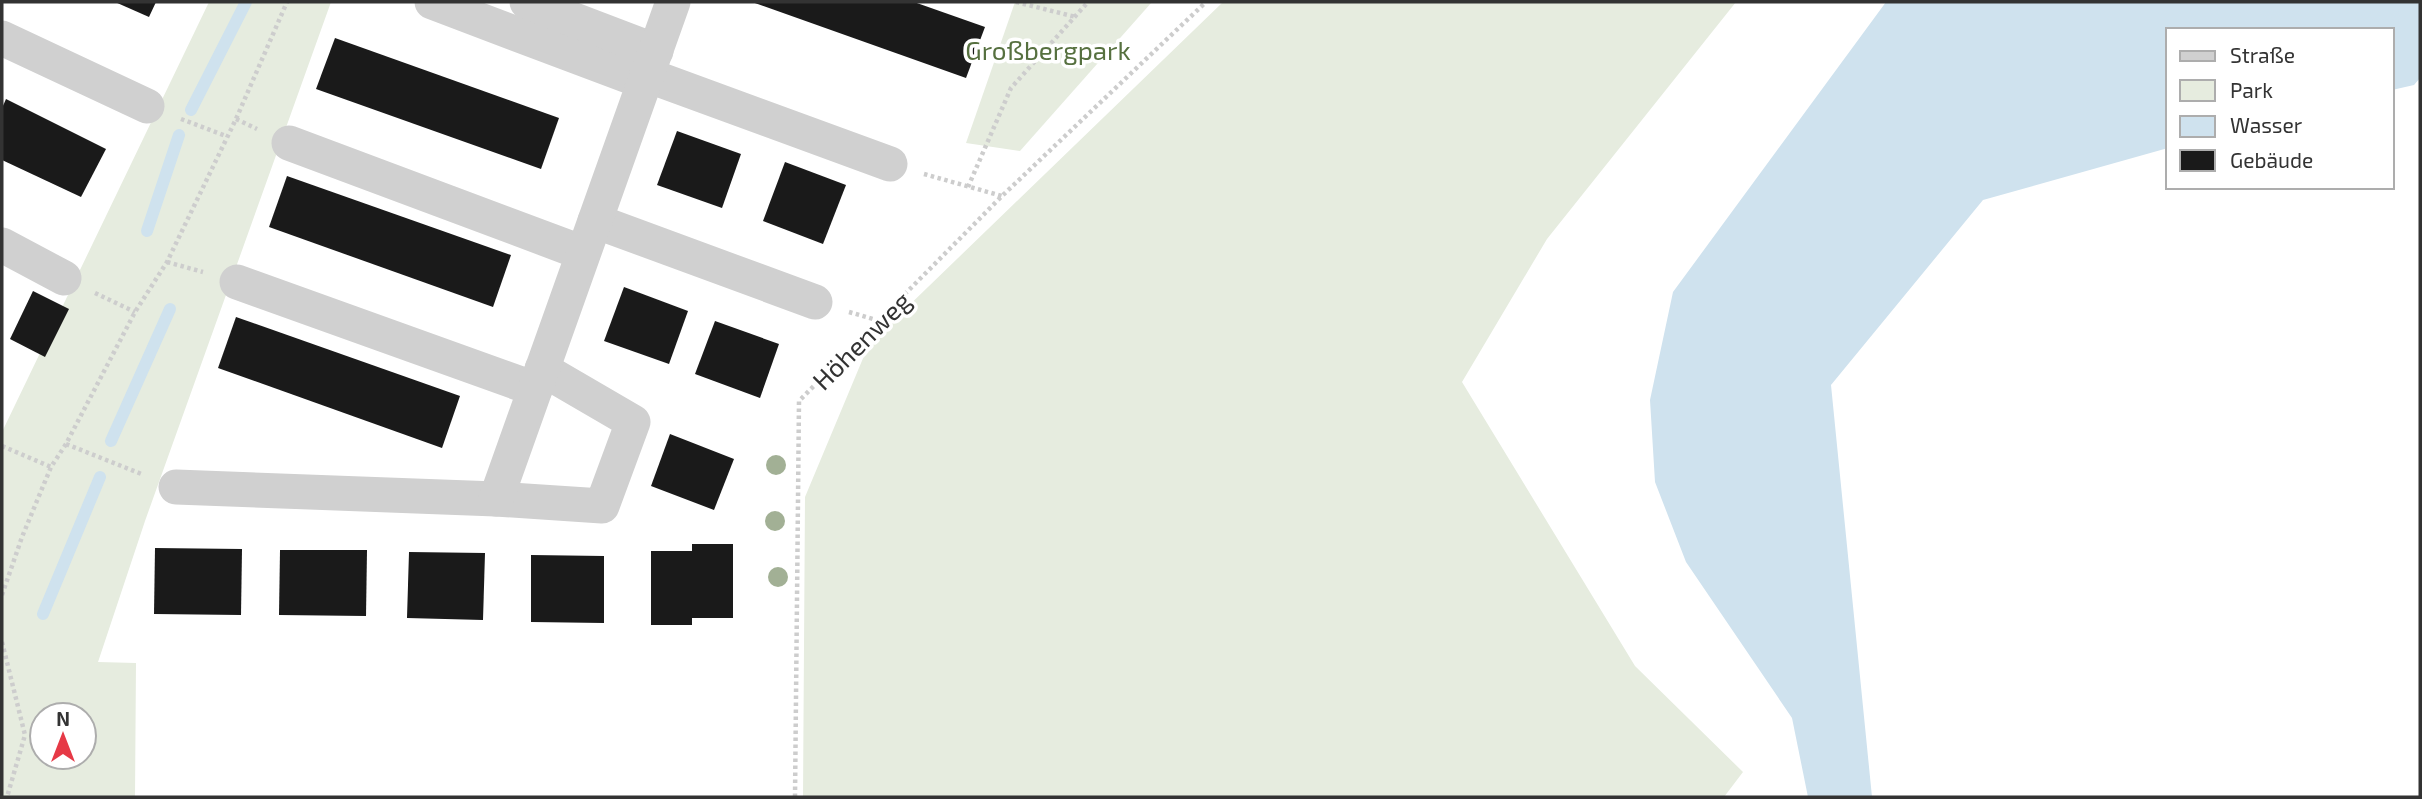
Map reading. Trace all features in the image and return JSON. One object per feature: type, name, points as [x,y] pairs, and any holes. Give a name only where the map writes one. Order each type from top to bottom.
[{"type":"street","points":[[432,2],[649,69],[890,164]]},
{"type":"street","points":[[527,2],[649,69]]},
{"type":"street","points":[[496,499],[673,2]]},
{"type":"street","points":[[2,38],[147,106]]},
{"type":"street","points":[[289,143],[583,253]]},
{"type":"street","points":[[595,221],[815,302]]},
{"type":"street","points":[[2,245],[64,278]]},
{"type":"street","points":[[176,487],[496,499],[602,506],[633,422],[539,379],[237,282]]},
{"type":"path","points":[[2,595],[51,467],[66,444],[135,312],[167,262],[236,119],[287,2]]},
{"type":"path","points":[[1016,2],[1076,17]]},
{"type":"path","points":[[968,187],[1011,88],[1088,2]]},
{"type":"path","name":"Höhenweg","points":[[795,797],[799,401],[1002,196],[1206,2]]},
{"type":"path","points":[[147,106],[226,136]]},
{"type":"path","points":[[890,164],[1002,196]]},
{"type":"path","points":[[66,444],[176,487]]},
{"type":"path","points":[[2,446],[51,467]]},
{"type":"path","points":[[2,642],[24,735],[7,797]]},
{"type":"green space","points":[[209,2],[331,2],[145,521],[98,662],[136,663],[135,797],[2,797],[2,432]]},
{"type":"green space","name":"Großbergpark","points":[[1015,2],[1152,2],[1020,151],[966,143]]},
{"type":"green space","points":[[1223,2],[1736,2],[1547,239],[1462,382],[1635,666],[1743,772],[1724,797],[803,797],[805,497],[869,344]]},
{"type":"water","points":[[1886,2],[2420,2],[2420,78],[2414,85],[2394,90],[2394,28],[2166,28],[2166,149],[1983,200],[1831,385],[1872,797],[1808,797],[1792,718],[1686,562],[1655,482],[1650,400],[1673,292]]},
{"type":"building","points":[[115,2],[156,2],[149,17]]},
{"type":"building","points":[[752,2],[914,2],[985,27],[966,78]]},
{"type":"building","points":[[335,38],[559,118],[541,169],[316,89]]},
{"type":"building","points":[[6,99],[106,149],[81,197],[2,160],[2,108]]},
{"type":"building","points":[[677,131],[741,154],[722,208],[657,185]]},
{"type":"building","points":[[785,162],[846,185],[823,244],[763,221]]},
{"type":"building","points":[[287,176],[511,255],[493,307],[269,227]]},
{"type":"building","points":[[624,287],[688,311],[669,364],[604,341]]},
{"type":"building","points":[[33,291],[69,309],[45,357],[10,339]]},
{"type":"building","points":[[236,317],[460,396],[442,448],[218,368]]},
{"type":"building","points":[[715,321],[779,344],[760,398],[695,374]]},
{"type":"building","points":[[670,434],[734,459],[714,510],[651,486]]},
{"type":"building","points":[[692,544],[733,544],[733,618],[692,618],[692,625],[651,625],[651,551],[692,551]]},
{"type":"building","points":[[155,548],[242,549],[241,615],[154,614]]},
{"type":"building","points":[[280,550],[367,550],[366,616],[279,615]]},
{"type":"building","points":[[409,552],[485,553],[483,620],[407,618]]},
{"type":"building","points":[[531,555],[604,556],[604,623],[531,622]]},
{"type":"waterway","points":[[191,110],[246,2]]},
{"type":"waterway","points":[[147,231],[179,135]]},
{"type":"waterway","points":[[111,441],[170,309]]},
{"type":"waterway","points":[[43,614],[100,477]]}]
